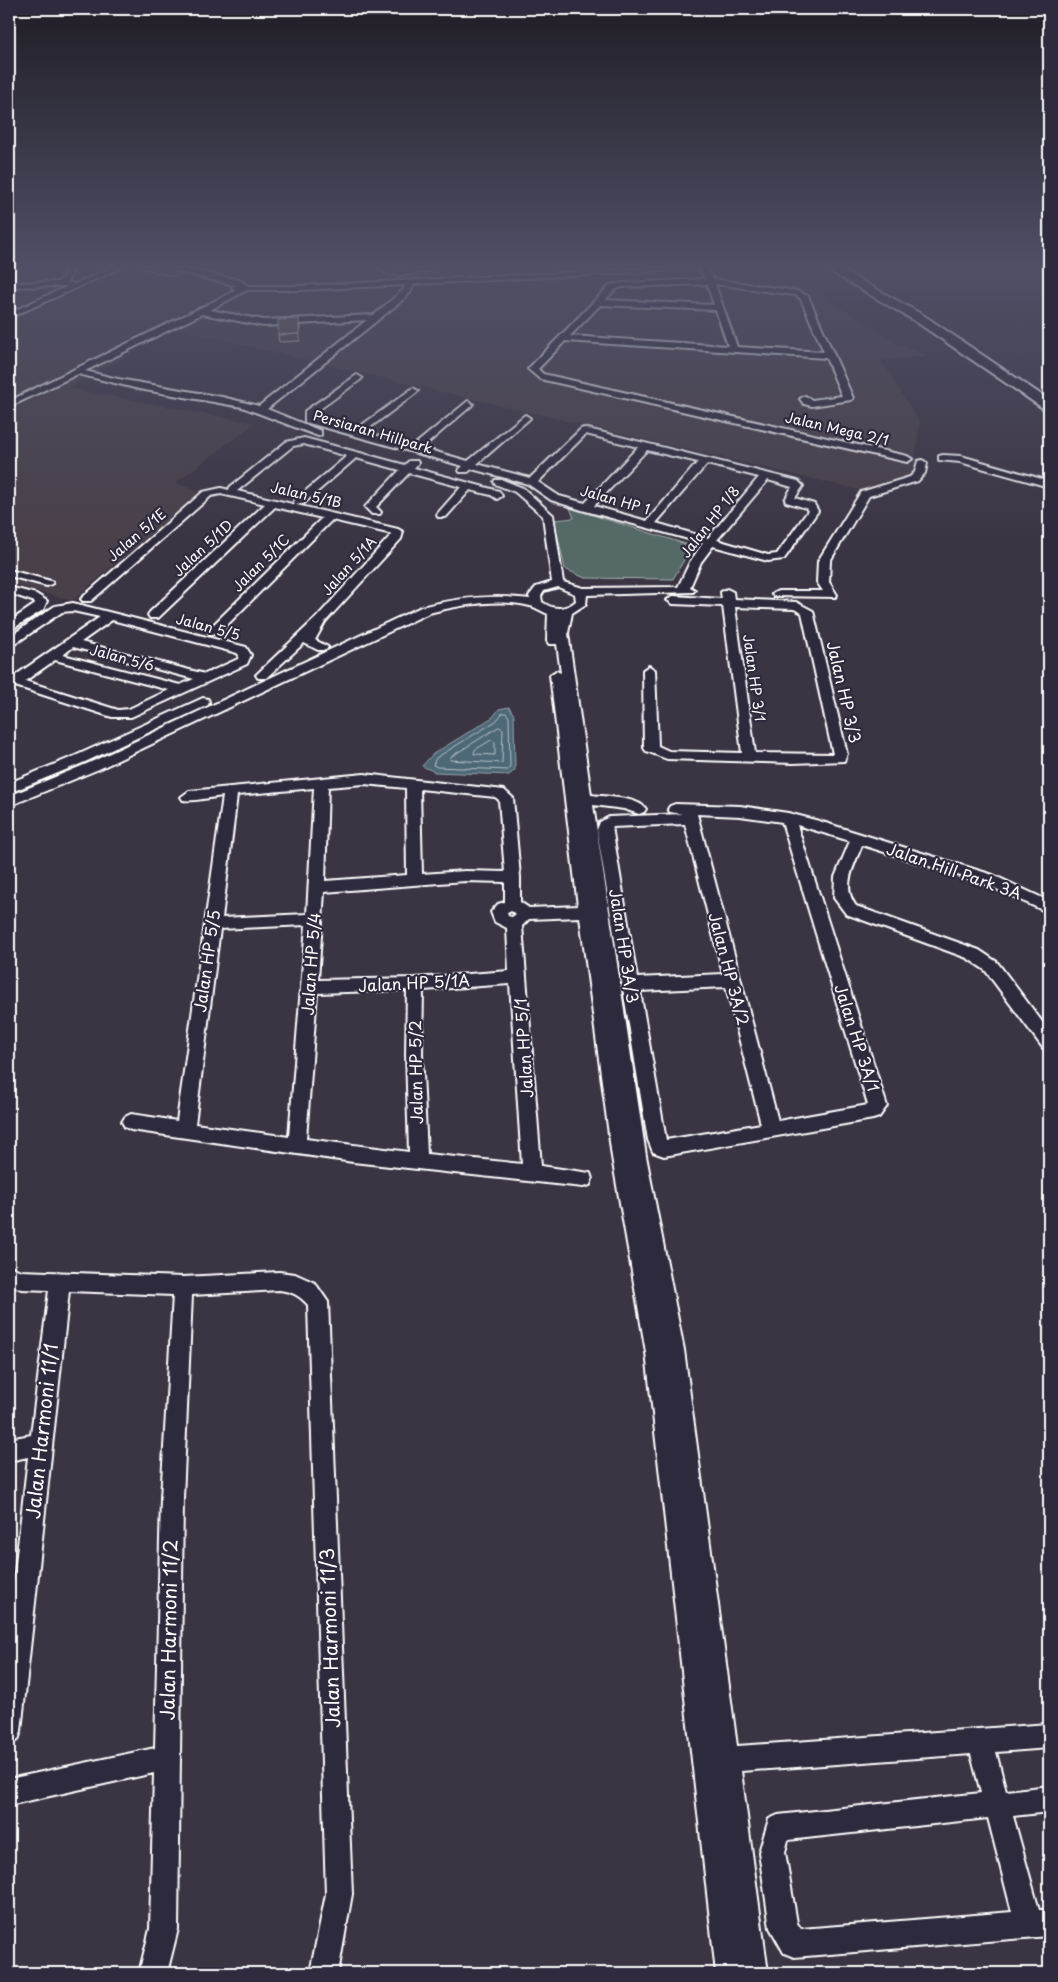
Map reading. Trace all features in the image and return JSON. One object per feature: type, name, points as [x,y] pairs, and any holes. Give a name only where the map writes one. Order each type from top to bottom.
[{"type":"highway","points":[[979,358],[1049,406]]},
{"type":"highway","points":[[995,358],[1049,394]]},
{"type":"street","points":[[9,404],[103,358]]},
{"type":"street","points":[[261,409],[323,358]]},
{"type":"street","name":"Jalan Mega 2/1","points":[[543,358],[533,369],[540,376],[907,459]]},
{"type":"street","points":[[805,399],[807,402],[812,403],[848,398],[830,358]]},
{"type":"street","points":[[61,378],[89,375],[92,364]]},
{"type":"street","name":"Persiaran Hillpark","points":[[77,371],[121,384],[261,409],[310,430],[506,484],[519,490],[539,506],[555,585]]},
{"type":"street","points":[[357,378],[308,413],[308,420],[471,464]]},
{"type":"street","points":[[357,433],[413,391]]},
{"type":"street","points":[[414,449],[468,404]]},
{"type":"street","points":[[461,472],[525,418]]},
{"type":"street","points":[[532,482],[584,431],[766,476]]},
{"type":"street","points":[[234,489],[290,444],[304,441],[495,493],[497,496]]},
{"type":"street","points":[[586,508],[645,446]]},
{"type":"street","points":[[299,502],[354,455]]},
{"type":"street","points":[[944,460],[961,459],[1049,484]]},
{"type":"street","points":[[376,512],[370,507],[416,460]]},
{"type":"street","points":[[672,600],[831,595],[834,582],[833,563],[849,527],[872,498],[915,484],[922,480],[929,471],[928,460],[942,466],[944,460]]},
{"type":"street","points":[[944,460],[1049,489]]},
{"type":"street","points":[[649,525],[704,461]]},
{"type":"street","name":"Jalan HP 1","points":[[471,464],[532,482],[555,498],[586,508],[768,558],[780,557],[813,511],[810,506],[790,500],[798,486],[794,483],[766,476]]},
{"type":"street","name":"Jalan HP 1/8","points":[[683,590],[685,578],[711,542],[766,476]]},
{"type":"street","points":[[442,515],[468,486]]},
{"type":"street","name":"Jalan 5/1B","points":[[208,494],[221,491],[398,532]]},
{"type":"street","name":"Jalan 5/1E","points":[[86,599],[208,494]]},
{"type":"street","name":"Jalan 5/1D","points":[[154,614],[273,503]]},
{"type":"street","name":"Jalan 5/1C","points":[[214,630],[330,516]]},
{"type":"street","name":"Jalan 5/1A","points":[[321,620],[397,537],[398,532]]},
{"type":"street","points":[[9,573],[47,584]]},
{"type":"street","points":[[9,801],[94,766],[266,679],[425,610],[443,605],[472,601],[536,598],[555,585],[572,587],[581,592],[683,590],[728,597]]},
{"type":"street","points":[[9,590],[32,596],[41,601],[39,606],[9,627]]},
{"type":"street","points":[[9,788],[80,759],[244,684],[266,679],[308,654],[400,610],[445,595],[511,590],[536,598],[544,609],[560,612],[574,609],[582,602],[581,592]]},
{"type":"street","name":"Jalan HP 3/3","points":[[728,597],[803,608],[807,611],[840,754],[839,758],[749,758]]},
{"type":"street","name":"Jalan HP 3/1","points":[[728,597],[749,758]]},
{"type":"street","name":"Jalan 5/5","points":[[9,642],[59,609],[73,607],[242,650],[245,656],[243,662],[131,713],[117,714],[12,681]]},
{"type":"street","points":[[560,612],[552,633],[579,805],[593,911],[621,1157],[656,1352],[715,1760],[754,1973]]},
{"type":"street","points":[[12,681],[54,656],[110,616]]},
{"type":"street","points":[[321,620],[310,636],[309,642],[322,647]]},
{"type":"street","points":[[266,679],[321,620]]},
{"type":"street","points":[[71,644],[206,678]]},
{"type":"street","name":"Jalan 5/6","points":[[54,656],[182,690]]},
{"type":"street","points":[[648,670],[650,748],[666,755],[749,758]]},
{"type":"street","points":[[80,759],[94,766]]},
{"type":"street","points":[[188,797],[191,794],[364,779],[413,784],[415,880]]},
{"type":"street","name":"Jalan HP 5/4","points":[[297,1146],[314,919],[321,783]]},
{"type":"street","name":"Jalan HP 5/1","points":[[413,784],[499,793],[506,798],[517,914],[519,977],[532,1173]]},
{"type":"street","name":"Jalan HP 5/5","points":[[185,1131],[231,790]]},
{"type":"street","name":"Jalan Hill Park 3A","points":[[579,805],[625,813],[639,809],[689,813],[740,811],[788,818],[858,838],[988,880],[1049,907]]},
{"type":"street","name":"Jalan HP 3A/2","points":[[689,813],[771,1129]]},
{"type":"street","name":"Jalan HP 3A/3","points":[[664,1148],[659,1146],[657,1140],[604,830],[605,824],[609,822],[689,813]]},
{"type":"street","name":"Jalan HP 3A/1","points":[[664,1148],[873,1112],[878,1106],[788,818]]},
{"type":"street","points":[[858,838],[842,877],[842,898],[851,910],[956,948],[979,958],[991,966],[1049,1043]]},
{"type":"street","points":[[316,887],[465,876],[513,877]]},
{"type":"street","points":[[517,914],[593,911]]},
{"type":"street","points":[[212,924],[314,919]]},
{"type":"street","name":"Jalan HP 5/1A","points":[[309,987],[415,984],[519,977]]},
{"type":"street","points":[[630,985],[733,980]]},
{"type":"street","name":"Jalan HP 5/2","points":[[415,984],[414,1054],[418,1160]]},
{"type":"street","points":[[131,1122],[297,1146],[583,1179]]},
{"type":"street","points":[[9,1275],[21,1280],[183,1286]]},
{"type":"street","name":"Jalan Harmoni 11/1","points":[[9,1731],[16,1610],[40,1444],[60,1281]]},
{"type":"street","name":"Jalan Harmoni 11/3","points":[[183,1286],[279,1281],[295,1283],[308,1290],[318,1302],[339,1894],[324,1973]]},
{"type":"street","name":"Jalan Harmoni 11/2","points":[[153,1973],[164,1929],[172,1498],[183,1286]]},
{"type":"street","points":[[9,1450],[40,1444]]},
{"type":"street","points":[[715,1760],[1049,1736]]},
{"type":"street","points":[[980,1741],[997,1804],[1039,1924],[794,1944],[784,1928],[772,1852],[778,1828],[997,1804],[1049,1799]]},
{"type":"street","points":[[9,1792],[166,1758]]},
{"type":"street","points":[[715,1760],[730,1973]]},
{"type":"shaded area","points":[[9,358],[122,358],[68,388],[255,423],[175,483],[200,492],[72,601],[9,583]]},
{"type":"shaded area","points":[[300,358],[899,358],[881,360],[920,423],[912,481],[877,494]]},
{"type":"green space","points":[[570,508],[692,546],[673,579],[585,578],[565,569],[554,520],[574,518]]},
{"type":"water","points":[[509,707],[514,715],[515,770],[509,775],[435,772],[422,766],[433,754],[493,717],[499,709]]}]
